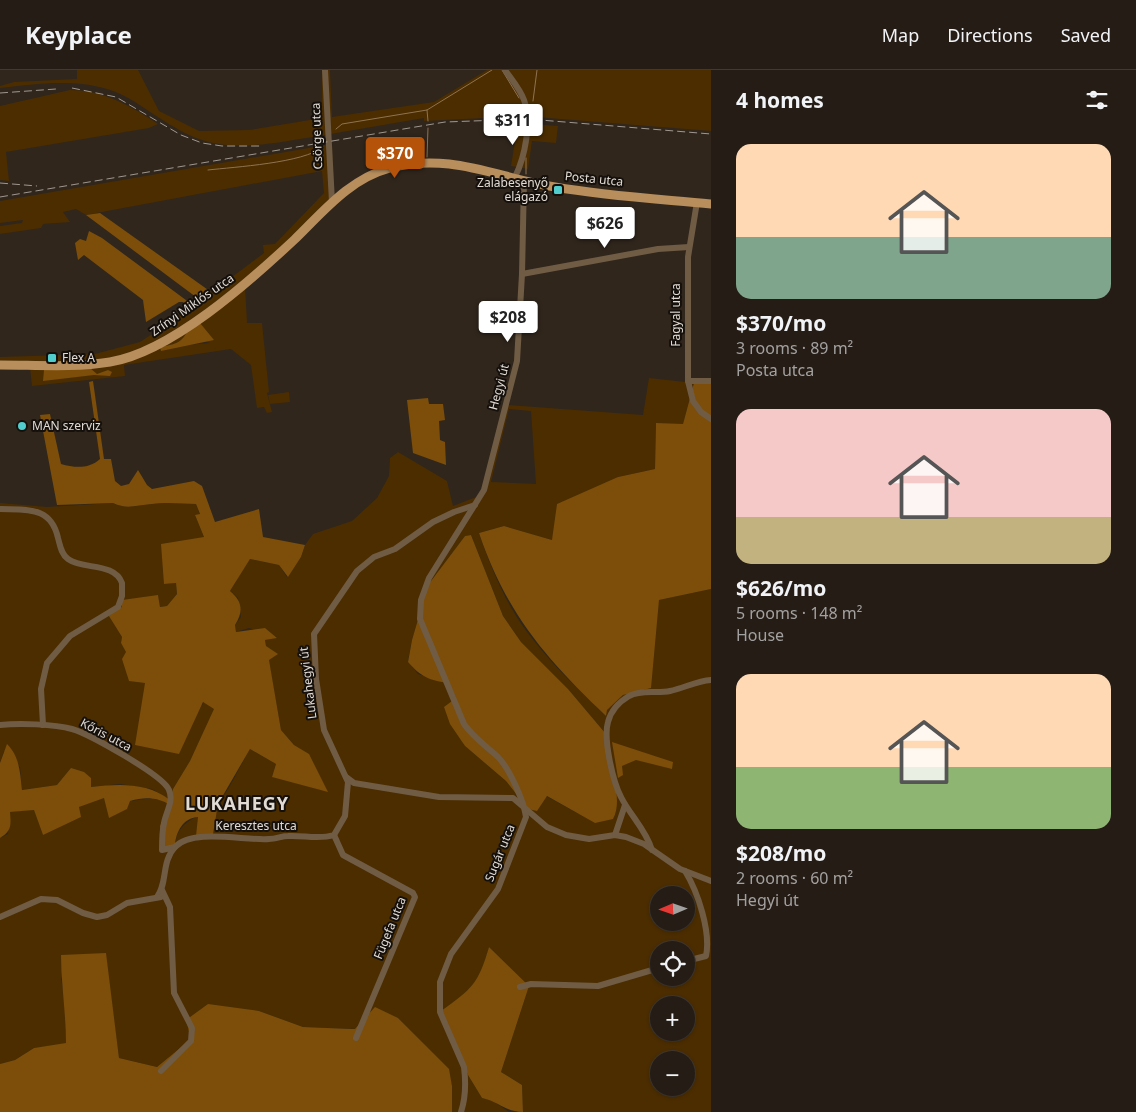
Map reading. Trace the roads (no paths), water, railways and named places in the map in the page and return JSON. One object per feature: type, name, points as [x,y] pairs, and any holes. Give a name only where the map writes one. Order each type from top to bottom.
[{"type":"main road","name":"Posta utca","points":[[294,240],[332,202],[367,176],[407,165],[427,163],[465,166],[556,188],[711,204]]},
{"type":"main road","name":"Zrínyi Miklós utca","points":[[0,366],[104,362],[124,358],[150,348],[214,306],[271,261],[294,240]]},
{"type":"street","name":"Csörge utca","points":[[326,70],[332,202]]},
{"type":"street","name":"Hegyi út","points":[[475,505],[487,479],[517,362],[522,274],[520,179],[528,119],[523,98],[505,70]]},
{"type":"street","name":"Fagyal utca","points":[[696,202],[689,247],[688,381],[693,401],[701,412],[711,419]]},
{"type":"street","points":[[522,274],[658,248],[689,247]]},
{"type":"street","points":[[688,381],[711,380]]},
{"type":"street","name":"Lukahegyi út","points":[[347,788],[346,777],[324,730],[314,652],[314,638],[317,629],[357,571],[379,555],[395,549],[432,522],[475,505]]},
{"type":"street","name":"Sugár utca","points":[[461,1112],[464,1102],[464,1068],[440,1012],[440,982],[451,954],[498,889],[526,817],[524,806],[505,765],[471,734],[464,724],[420,619],[421,600],[429,578],[475,505]]},
{"type":"street","points":[[0,508],[33,510],[45,515],[55,526],[61,550],[66,557],[112,573],[122,583],[122,596],[118,607],[70,636],[47,663],[40,689],[44,725]]},
{"type":"street","points":[[652,850],[649,839],[625,805],[612,772],[607,724],[611,713],[619,703],[630,695],[651,691],[668,692],[711,680]]},
{"type":"street","name":"Kőris utca","points":[[0,724],[44,725],[73,729],[91,737],[165,783],[170,791],[170,802],[164,823],[162,850]]},
{"type":"street","points":[[346,777],[354,783],[446,797],[513,798],[548,827],[566,834],[589,839],[615,835],[635,841],[685,871],[711,881]]},
{"type":"street","points":[[334,835],[345,816],[347,788],[354,783]]},
{"type":"street","points":[[615,835],[625,805]]},
{"type":"street","name":"Keresztes utca","points":[[162,850],[200,837],[271,839],[288,836],[322,838],[334,835]]},
{"type":"street","name":"Fügefa utca","points":[[334,835],[343,855],[413,893],[415,897],[356,1038]]},
{"type":"street","points":[[164,865],[175,847]]},
{"type":"street","points":[[161,1071],[191,1041],[192,1028],[174,993],[170,907],[161,895],[164,865],[162,850]]},
{"type":"street","points":[[685,871],[706,908],[710,941],[706,956],[695,959]]},
{"type":"street","points":[[0,917],[41,899],[57,900],[83,913],[97,916],[110,913],[127,903],[161,895]]},
{"type":"street","points":[[520,987],[531,984],[598,986],[650,971]]},
{"type":"waterway","points":[[336,129],[342,124],[427,110],[492,70]]},
{"type":"waterway","points":[[502,70],[519,98]]},
{"type":"waterway","points":[[533,101],[537,70]]},
{"type":"waterway","points":[[531,116],[532,107]]},
{"type":"waterway","points":[[427,110],[428,121]]},
{"type":"waterway","points":[[427,157],[428,128]]},
{"type":"waterway","points":[[208,170],[285,161],[301,157],[323,147]]},
{"type":"waterway","points":[[526,158],[526,174]]},
{"type":"railway","points":[[72,88],[116,97],[181,135],[202,143],[222,146],[261,146]]},
{"type":"railway","points":[[0,93],[56,89]]},
{"type":"railway","points":[[0,197],[445,122],[528,119],[711,134]]},
{"type":"railway","points":[[0,183],[37,186]]},
{"type":"place","name":"Zalabesenyő elágazó","points":[[558,190]]},
{"type":"place","name":"Flex A","points":[[52,358]]},
{"type":"place","name":"MAN szerviz","points":[[22,426]]},
{"type":"district","name":"LUKAHEGY","points":[[237,804]]}]
